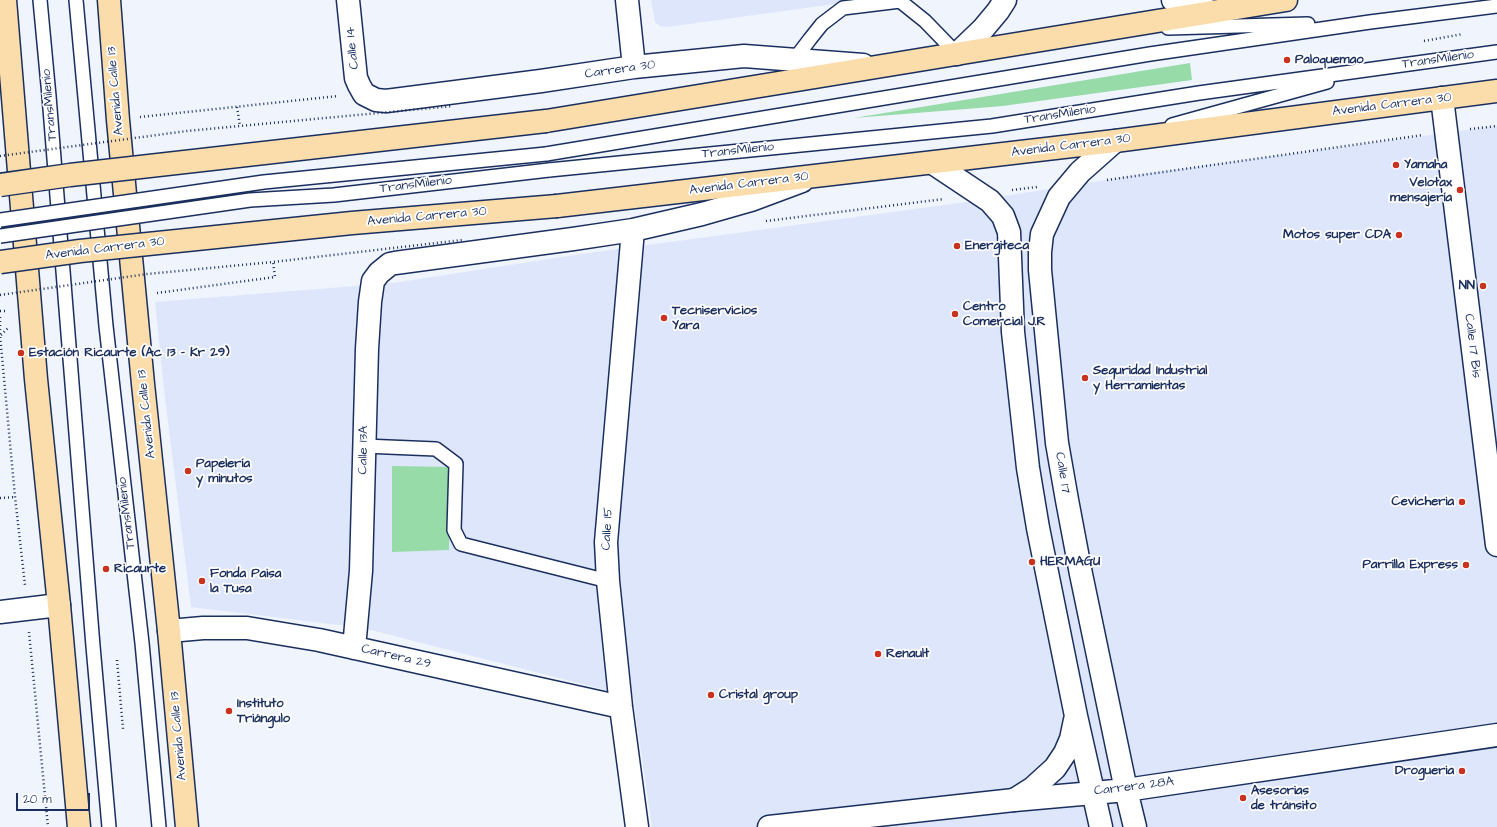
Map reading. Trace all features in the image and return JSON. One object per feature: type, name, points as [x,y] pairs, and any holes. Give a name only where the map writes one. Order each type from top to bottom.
[{"type":"main road","points":[[5,0],[36,379],[59,605],[79,827]]},
{"type":"main road","name":"Avenida Calle 13","points":[[109,0],[118,120],[187,827]]},
{"type":"main road","points":[[0,185],[70,175],[546,121],[1286,0]]},
{"type":"main road","name":"Avenida Carrera 30","points":[[0,262],[80,251],[352,222],[557,206],[1114,141],[1497,91]]},
{"type":"street","name":"Calle 14","points":[[348,0],[355,74],[364,94]]},
{"type":"street","points":[[627,0],[634,67]]},
{"type":"street","points":[[957,54],[983,29],[1005,0]]},
{"type":"street","points":[[1173,0],[1213,12]]},
{"type":"street","name":"Carrera 30","points":[[364,94],[376,100],[386,101],[541,81],[634,67],[744,56],[878,67]]},
{"type":"street","name":"Calle 17 Bis","points":[[1442,98],[1497,545]]},
{"type":"street","name":"Calle 17","points":[[1114,141],[1080,172],[1059,197],[1042,234],[1040,270],[1057,443],[1064,486],[1080,574],[1135,827]]},
{"type":"street","points":[[933,163],[990,201],[1002,216],[1009,232],[1013,332],[1028,468],[1038,528],[1076,716],[1102,827]]},
{"type":"street","points":[[633,230],[702,214],[751,200],[817,176]]},
{"type":"street","name":"Calle 13A","points":[[354,648],[361,571],[366,349],[373,282],[379,273],[390,264],[395,263],[633,230]]},
{"type":"street","name":"Calle 15","points":[[633,230],[606,542],[608,581],[621,707],[637,827]]},
{"type":"street","points":[[0,612],[59,605]]},
{"type":"street","name":"Carrera 29","points":[[169,631],[203,628],[247,628],[319,640],[621,707]]},
{"type":"street","points":[[1014,800],[1033,788],[1055,768],[1065,753],[1071,739],[1076,716]]},
{"type":"street","name":"Carrera 28A","points":[[769,827],[1014,800],[1126,790],[1497,735]]},
{"type":"lane","name":"TransMilenio","points":[[40,0],[109,827]]},
{"type":"lane","name":"TransMilenio","points":[[76,0],[105,318],[142,643],[158,827]]},
{"type":"lane","points":[[782,82],[793,60],[822,24],[843,8],[900,1],[925,21],[957,54]]},
{"type":"lane","name":"TransMilenio","points":[[0,220],[264,182],[546,154],[1150,54],[1370,22],[1497,6]]},
{"type":"lane","name":"TransMilenio","points":[[1099,30],[1370,22]]},
{"type":"lane","name":"TransMilenio","points":[[0,236],[250,200],[334,195],[548,170],[992,126],[1199,93],[1497,52]]},
{"type":"lane","name":"TransMilenio","points":[[1114,141],[1378,68]]},
{"type":"lane","points":[[364,446],[436,449],[456,464],[454,530],[461,544],[608,581]]},
{"type":"path","points":[[118,120],[364,94]]},
{"type":"path","points":[[0,156],[187,131],[456,105]]},
{"type":"path","points":[[238,107],[240,126]]},
{"type":"path","points":[[759,222],[1070,183],[1078,184],[1497,126]]},
{"type":"path","points":[[0,295],[147,274],[273,262],[469,239]]},
{"type":"path","points":[[135,296],[275,277],[273,262]]},
{"type":"path","points":[[0,317],[0,335],[15,497],[48,827]]},
{"type":"path","points":[[0,498],[15,497]]},
{"type":"path","points":[[116,660],[123,729]]},
{"type":"shaded area","points":[[651,0],[864,0],[667,27],[660,26],[655,22]]},
{"type":"shaded area","points":[[1497,126],[1497,827],[652,827],[633,697],[363,628],[191,607],[165,398],[155,302],[393,283],[581,254],[967,202],[1157,172]]},
{"type":"green space","points":[[1190,63],[1192,80],[1003,106],[854,118]]},
{"type":"green space","points":[[392,466],[450,467],[449,550],[392,552]]},
{"type":"place","name":"Paloquemao","points":[[1287,60]]},
{"type":"place","name":"Yamaha","points":[[1396,165]]},
{"type":"place","name":"Velotax mensajería","points":[[1460,190]]},
{"type":"place","name":"Motos super CDA","points":[[1399,235]]},
{"type":"place","name":"Energiteca","points":[[957,246]]},
{"type":"place","name":"NN","points":[[1483,286]]},
{"type":"place","name":"Centro Comercial J.R","points":[[955,314]]},
{"type":"place","name":"Tecniservicios Yara","points":[[664,318]]},
{"type":"place","name":"Estación Ricaurte (Ac 13 - Kr 29)","points":[[21,353]]},
{"type":"place","name":"Seguridad Industrial y Herramientas","points":[[1085,378]]},
{"type":"place","name":"Papelería y minutos","points":[[188,471]]},
{"type":"place","name":"Cevicheria","points":[[1462,502]]},
{"type":"place","name":"HERMAGU","points":[[1032,562]]},
{"type":"place","name":"Parrilla Express","points":[[1466,565]]},
{"type":"place","name":"Ricaurte","points":[[106,569]]},
{"type":"place","name":"Fonda Paisa la Tusa","points":[[202,581]]},
{"type":"place","name":"Renault","points":[[878,654]]},
{"type":"place","name":"Cristal group","points":[[711,695]]},
{"type":"place","name":"Instituto Triángulo","points":[[229,711]]},
{"type":"place","name":"Drogueria","points":[[1462,771]]},
{"type":"place","name":"Asesorias de tránsito","points":[[1243,798]]}]
